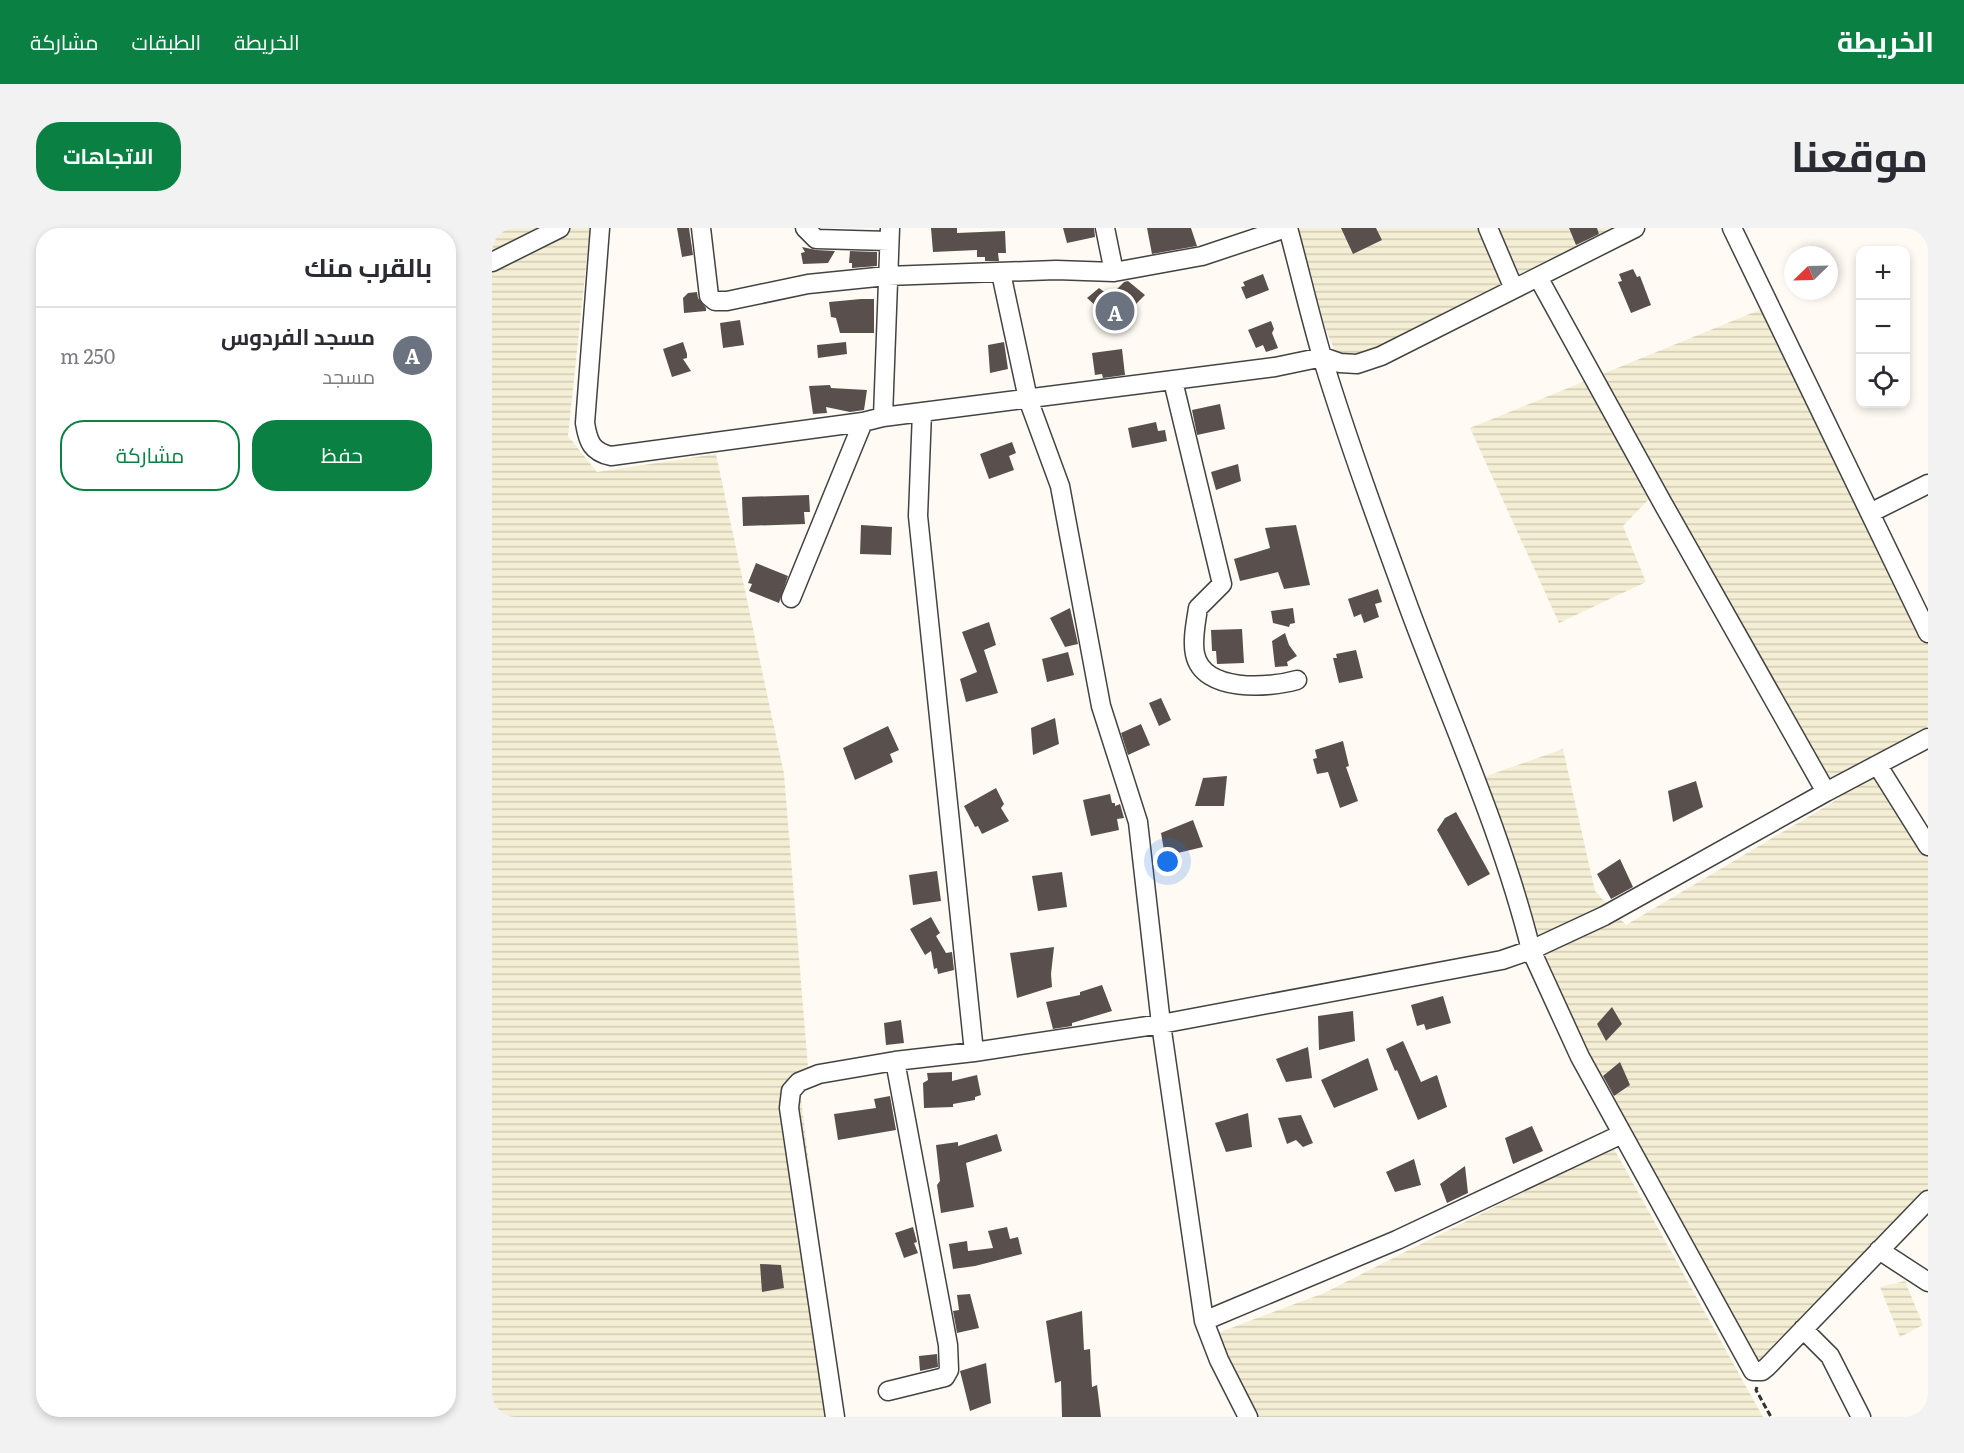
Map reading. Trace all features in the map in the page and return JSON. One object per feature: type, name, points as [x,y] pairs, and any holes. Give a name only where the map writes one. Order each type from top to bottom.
[{"type":"street","points":[[492,262],[560,228]]},
{"type":"street","points":[[600,228],[585,403],[586,431],[592,448],[611,456],[863,422],[883,417],[1275,367],[1323,357],[1340,363],[1357,364],[1381,356],[1635,228]]},
{"type":"street","points":[[701,228],[707,287],[709,296],[715,301],[727,301],[808,284],[887,276],[1056,270],[1114,272],[1202,256],[1287,228],[1347,435],[1505,864],[1531,950],[1580,1057],[1753,1371],[1762,1371],[1928,1200]]},
{"type":"street","points":[[806,228],[816,239],[890,235],[883,417]]},
{"type":"street","points":[[1105,228],[1114,272]]},
{"type":"street","points":[[1488,228],[1514,289]]},
{"type":"street","points":[[1732,228],[1928,633]]},
{"type":"street","points":[[1001,273],[1029,399],[1060,486],[1101,706],[1138,822],[1161,1024],[1204,1321],[1219,1360],[1248,1417]]},
{"type":"street","points":[[1538,277],[1826,792]]},
{"type":"street","points":[[1173,381],[1222,584],[1198,608],[1195,655],[1205,671],[1226,684],[1251,686],[1297,681]]},
{"type":"street","points":[[922,412],[918,516],[974,1052]]},
{"type":"street","points":[[791,598],[863,422]]},
{"type":"street","points":[[1870,513],[1928,484]]},
{"type":"street","points":[[835,1417],[789,1108],[791,1091],[799,1082],[819,1074],[896,1060],[974,1052],[1161,1024],[1502,960],[1531,950],[1604,916],[1928,738]]},
{"type":"street","points":[[1878,766],[1928,846]]},
{"type":"street","points":[[888,1391],[945,1377],[949,1370],[948,1345],[896,1060]]},
{"type":"street","points":[[1204,1321],[1397,1240],[1622,1134]]},
{"type":"street","points":[[1879,1250],[1928,1282]]},
{"type":"street","points":[[1803,1329],[1830,1356],[1861,1417]]},
{"type":"path","points":[[1762,1371],[1756,1390],[1771,1417]]},
{"type":"shaded area","points":[[492,228],[590,228],[568,436],[597,472],[716,454],[784,774],[808,1067],[799,1082],[840,1417],[492,1417]]},
{"type":"shaded area","points":[[1296,228],[1633,228],[1511,291],[1340,363],[1321,318]]},
{"type":"shaded area","points":[[1774,304],[1901,553],[1928,614],[1928,725],[1889,772],[1928,842],[1928,1195],[1755,1364],[1742,1354],[1539,958],[1481,778],[1563,749],[1595,891],[1626,925],[1838,799],[1650,498],[1623,526],[1646,582],[1559,623],[1470,428]]},
{"type":"shaded area","points":[[1613,1147],[1763,1417],[1241,1417],[1204,1338],[1324,1293]]},
{"type":"shaded area","points":[[1905,1281],[1923,1325],[1900,1337],[1880,1287]]},
{"type":"building","points":[[677,228],[689,228],[693,255],[682,257]]},
{"type":"building","points":[[931,228],[957,228],[957,233],[1005,231],[1006,253],[998,253],[999,261],[985,261],[985,257],[977,257],[977,250],[933,252]]},
{"type":"building","points":[[1063,228],[1094,228],[1095,237],[1067,243]]},
{"type":"building","points":[[1147,228],[1191,228],[1197,246],[1152,254]]},
{"type":"building","points":[[1341,228],[1376,228],[1382,240],[1353,254]]},
{"type":"building","points":[[1569,228],[1597,228],[1599,234],[1576,245]]},
{"type":"building","points":[[802,247],[835,251],[828,263],[803,264],[801,253],[805,252]]},
{"type":"building","points":[[850,251],[877,252],[877,266],[852,268],[852,263],[849,263]]},
{"type":"building","points":[[1633,269],[1637,277],[1640,276],[1651,305],[1631,313],[1618,282],[1622,281],[1619,274]]},
{"type":"building","points":[[1263,274],[1269,290],[1246,299],[1241,287],[1245,286],[1243,282]]},
{"type":"building","points":[[1128,281],[1145,295],[1116,324],[1087,298],[1099,288],[1110,296]]},
{"type":"building","points":[[697,292],[706,311],[684,313],[683,298],[688,293]]},
{"type":"building","points":[[874,299],[874,333],[840,333],[836,318],[831,317],[829,302]]},
{"type":"building","points":[[740,320],[744,345],[723,348],[720,323]]},
{"type":"building","points":[[1271,321],[1274,329],[1272,333],[1278,348],[1266,352],[1263,345],[1256,348],[1248,330]]},
{"type":"building","points":[[683,342],[687,358],[683,359],[691,371],[672,377],[663,349]]},
{"type":"building","points":[[846,342],[847,354],[818,358],[817,345]]},
{"type":"building","points":[[1004,342],[1008,369],[990,373],[988,345]]},
{"type":"building","points":[[1122,349],[1125,375],[1103,378],[1102,374],[1095,375],[1092,353]]},
{"type":"building","points":[[830,385],[831,388],[867,390],[864,410],[850,412],[826,407],[827,413],[813,414],[809,386]]},
{"type":"building","points":[[1220,404],[1225,429],[1197,435],[1192,410]]},
{"type":"building","points":[[1156,422],[1158,431],[1165,430],[1167,441],[1132,448],[1128,428]]},
{"type":"building","points":[[1012,442],[1016,453],[1009,456],[1014,470],[989,479],[980,454]]},
{"type":"building","points":[[1238,464],[1241,481],[1216,490],[1211,472]]},
{"type":"building","points":[[809,495],[810,512],[804,512],[805,524],[743,526],[742,497]]},
{"type":"building","points":[[861,525],[892,527],[891,555],[860,554]]},
{"type":"building","points":[[1296,525],[1310,585],[1284,589],[1278,572],[1240,581],[1234,559],[1270,548],[1265,528]]},
{"type":"building","points":[[756,563],[788,576],[779,603],[749,591],[752,584],[748,583]]},
{"type":"building","points":[[1378,589],[1382,602],[1375,604],[1379,617],[1364,623],[1361,614],[1354,617],[1348,599]]},
{"type":"building","points":[[1070,608],[1078,644],[1065,647],[1050,618]]},
{"type":"building","points":[[1293,608],[1295,623],[1290,624],[1289,627],[1273,623],[1271,611]]},
{"type":"building","points":[[989,622],[996,645],[984,650],[998,693],[966,702],[960,679],[977,672],[962,632]]},
{"type":"building","points":[[1242,629],[1244,663],[1217,664],[1216,651],[1212,651],[1211,630]]},
{"type":"building","points":[[1285,633],[1289,645],[1297,656],[1287,662],[1288,666],[1275,667],[1272,641]]},
{"type":"building","points":[[1356,650],[1363,678],[1339,683],[1333,658],[1337,658],[1336,654]]},
{"type":"building","points":[[1068,652],[1074,675],[1047,682],[1042,659]]},
{"type":"building","points":[[1161,698],[1171,720],[1159,726],[1149,703]]},
{"type":"building","points":[[1055,718],[1059,744],[1033,755],[1031,728]]},
{"type":"building","points":[[1141,724],[1150,745],[1128,755],[1121,733]]},
{"type":"building","points":[[888,726],[899,750],[890,754],[893,762],[855,780],[843,748]]},
{"type":"building","points":[[1343,741],[1349,766],[1346,767],[1358,801],[1340,808],[1328,772],[1317,774],[1313,759],[1317,758],[1315,750]]},
{"type":"building","points":[[1227,776],[1224,806],[1195,806],[1203,778]]},
{"type":"building","points":[[1696,781],[1703,807],[1673,822],[1668,791]]},
{"type":"building","points":[[996,788],[1004,804],[1001,808],[1009,821],[982,834],[978,826],[975,827],[964,806]]},
{"type":"building","points":[[1110,794],[1115,806],[1120,804],[1124,818],[1117,819],[1119,830],[1091,836],[1083,800]]},
{"type":"building","points":[[1456,812],[1490,874],[1468,886],[1437,830],[1445,818]]},
{"type":"building","points":[[1193,820],[1203,847],[1165,856],[1161,833]]},
{"type":"building","points":[[1620,859],[1633,887],[1611,899],[1597,874]]},
{"type":"building","points":[[937,871],[941,901],[913,905],[909,875]]},
{"type":"building","points":[[1062,872],[1067,907],[1038,911],[1032,876]]},
{"type":"building","points":[[931,917],[940,933],[936,936],[946,953],[952,952],[954,970],[938,974],[937,968],[934,969],[931,951],[925,955],[910,929]]},
{"type":"building","points":[[1054,947],[1052,987],[1017,998],[1010,953]]},
{"type":"building","points":[[1102,985],[1112,1011],[1072,1023],[1072,1026],[1053,1029],[1046,1002],[1080,995],[1080,992]]},
{"type":"building","points":[[1443,996],[1451,1023],[1426,1030],[1424,1024],[1417,1026],[1411,1005]]},
{"type":"building","points":[[1612,1007],[1622,1024],[1606,1041],[1597,1024]]},
{"type":"building","points":[[1353,1011],[1355,1041],[1319,1050],[1318,1016]]},
{"type":"building","points":[[901,1020],[904,1043],[886,1045],[884,1023]]},
{"type":"building","points":[[1403,1041],[1421,1082],[1437,1075],[1447,1107],[1418,1120],[1386,1049]]},
{"type":"building","points":[[1308,1047],[1312,1078],[1286,1082],[1276,1059]]},
{"type":"building","points":[[1368,1058],[1378,1090],[1334,1108],[1321,1080]]},
{"type":"building","points":[[1620,1062],[1630,1085],[1614,1096],[1603,1076]]},
{"type":"building","points":[[952,1072],[952,1081],[977,1075],[981,1095],[975,1097],[975,1100],[953,1104],[953,1107],[924,1108],[923,1083],[928,1080],[927,1073]]},
{"type":"building","points":[[890,1096],[896,1130],[838,1140],[834,1114],[876,1108],[874,1099]]},
{"type":"building","points":[[1248,1113],[1252,1147],[1226,1152],[1215,1123]]},
{"type":"building","points":[[1301,1115],[1313,1143],[1303,1147],[1296,1140],[1287,1144],[1278,1118]]},
{"type":"building","points":[[1532,1126],[1543,1151],[1513,1164],[1505,1138]]},
{"type":"building","points":[[997,1134],[1002,1151],[966,1163],[974,1207],[941,1213],[937,1185],[940,1181],[936,1145],[958,1142],[958,1146]]},
{"type":"building","points":[[1414,1159],[1421,1185],[1395,1192],[1386,1172]]},
{"type":"building","points":[[1465,1166],[1468,1193],[1447,1203],[1440,1184]]},
{"type":"building","points":[[913,1227],[917,1242],[914,1243],[918,1253],[904,1258],[895,1233]]},
{"type":"building","points":[[1007,1227],[1010,1239],[1018,1237],[1022,1254],[953,1269],[949,1244],[967,1241],[968,1251],[993,1248],[988,1231]]},
{"type":"building","points":[[760,1264],[781,1265],[784,1288],[762,1292]]},
{"type":"building","points":[[970,1294],[979,1328],[957,1333],[953,1311],[959,1310],[957,1295]]},
{"type":"building","points":[[1082,1311],[1084,1350],[1090,1349],[1092,1387],[1097,1385],[1101,1417],[1062,1417],[1061,1381],[1055,1383],[1046,1321]]},
{"type":"building","points":[[937,1354],[938,1367],[920,1371],[919,1356]]},
{"type":"building","points":[[986,1363],[991,1403],[970,1411],[960,1371]]},
{"type":"place","name":"مسجد الفردوس","points":[[1115,311]]}]
